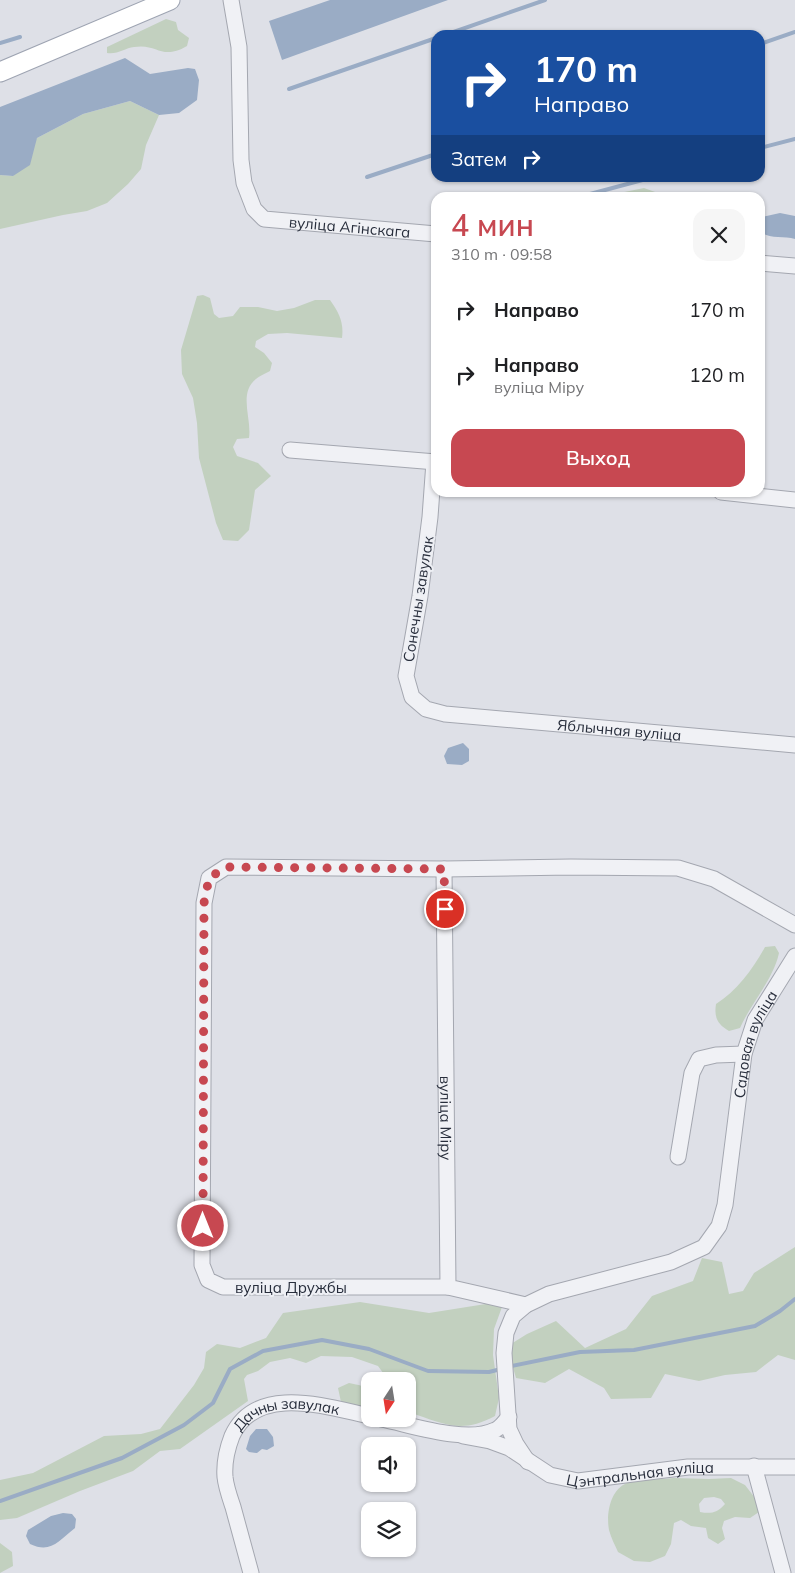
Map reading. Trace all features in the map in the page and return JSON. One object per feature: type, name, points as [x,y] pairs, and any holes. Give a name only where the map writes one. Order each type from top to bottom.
[{"type":"main road","points":[[0,72],[170,0]]},
{"type":"street","name":"вуліца Агінскага","points":[[231,0],[239,47],[241,160],[244,183],[254,209],[264,219],[431,234]]},
{"type":"street","points":[[765,263],[795,266]]},
{"type":"street","points":[[290,450],[431,462]]},
{"type":"street","name":"Сонечны завулак","points":[[432,497],[422,578],[406,676],[412,697],[426,709],[445,714]]},
{"type":"street","points":[[765,497],[795,500]]},
{"type":"street","name":"Яблычная вуліца","points":[[445,714],[795,745]]},
{"type":"street","name":"вуліца Дружбы","points":[[444,869],[226,867],[209,878],[204,903],[202,1265],[208,1280],[223,1287],[448,1288]]},
{"type":"street","points":[[444,869],[678,868],[714,879],[795,925]]},
{"type":"street","name":"вуліца Міру","points":[[444,869],[448,1288]]},
{"type":"street","name":"Садовая вуліца","points":[[526,1304],[549,1294],[671,1262],[704,1247],[720,1226],[725,1205],[744,1054],[756,1020],[795,956]]},
{"type":"street","points":[[678,1157],[692,1073],[699,1059],[716,1055],[744,1054]]},
{"type":"street","points":[[448,1288],[526,1304]]},
{"type":"street","name":"Цэнтральная вуліца","points":[[526,1304],[513,1316],[506,1333],[504,1353],[509,1428],[516,1444],[528,1462]]},
{"type":"street","name":"Дачны завулак","points":[[251,1573],[225,1478],[228,1445],[236,1429],[247,1415],[266,1406],[283,1402],[316,1405],[361,1414]]},
{"type":"street","points":[[416,1426],[463,1436],[482,1435],[497,1430],[509,1417]]},
{"type":"street","name":"Цэнтральная вуліца","points":[[463,1436],[509,1448],[550,1475],[578,1481],[688,1467],[795,1467]]},
{"type":"street","points":[[754,1466],[783,1573]]},
{"type":"green space","points":[[166,19],[176,22],[178,30],[189,38],[187,46],[171,52],[142,46],[107,53],[107,47]]},
{"type":"green space","points":[[130,101],[159,115],[146,145],[141,169],[128,184],[107,203],[87,211],[0,229],[0,175],[13,176],[37,138],[83,114]]},
{"type":"green space","points":[[644,188],[655,192],[624,192]]},
{"type":"green space","points":[[203,295],[210,298],[214,314],[219,318],[233,316],[240,307],[258,307],[277,311],[294,308],[315,300],[330,300],[338,314],[342,327],[342,338],[287,333],[268,334],[256,341],[255,347],[264,353],[272,363],[270,371],[256,379],[248,391],[249,438],[237,439],[233,447],[237,456],[258,463],[271,476],[255,490],[249,530],[238,541],[223,540],[216,523],[199,458],[193,398],[182,374],[181,350],[197,296]]},
{"type":"green space","points":[[775,946],[779,953],[772,973],[740,1028],[729,1031],[717,1020],[716,1004],[731,993],[744,979],[765,947]]},
{"type":"green space","points":[[795,1247],[795,1360],[778,1355],[756,1372],[725,1375],[699,1381],[665,1374],[651,1398],[611,1399],[604,1388],[569,1369],[545,1383],[516,1378],[510,1357],[511,1344],[527,1334],[556,1321],[585,1348],[626,1329],[652,1296],[693,1281],[702,1258],[722,1262],[729,1294],[743,1291],[754,1273]]},
{"type":"green space","points":[[360,1302],[429,1313],[492,1303],[502,1307],[494,1329],[493,1355],[499,1398],[495,1416],[483,1422],[461,1426],[442,1423],[416,1415],[416,1372],[382,1372],[378,1366],[352,1357],[321,1356],[306,1363],[290,1358],[270,1362],[258,1371],[247,1375],[244,1379],[248,1401],[180,1449],[160,1451],[133,1471],[17,1518],[0,1520],[0,1480],[33,1473],[104,1436],[141,1434],[160,1429],[194,1385],[204,1368],[206,1352],[217,1344],[240,1348],[266,1338],[283,1313]]},
{"type":"green space","points":[[349,1383],[361,1386],[361,1407],[341,1402],[338,1388]]},
{"type":"green space","points":[[674,1478],[731,1478],[745,1485],[755,1498],[759,1512],[750,1518],[735,1517],[724,1521],[722,1528],[725,1539],[718,1544],[708,1538],[706,1528],[691,1526],[681,1520],[674,1523],[671,1544],[665,1556],[650,1562],[634,1561],[618,1552],[608,1524],[610,1503],[617,1491],[621,1486],[633,1481]],"holes":[[[714,1497],[721,1499],[725,1504],[716,1511],[711,1513],[700,1512],[699,1504],[704,1498]]]},
{"type":"green space","points":[[0,1543],[12,1552],[13,1566],[0,1573]]},
{"type":"water","points":[[330,0],[448,0],[282,60],[269,21]]},
{"type":"water","points":[[125,58],[150,74],[188,68],[195,69],[199,80],[197,100],[179,113],[159,115],[130,101],[83,114],[37,138],[30,165],[13,176],[0,175],[0,107]]},
{"type":"water","points":[[780,213],[795,216],[795,239],[765,234],[765,216]]},
{"type":"water","points":[[463,743],[469,749],[469,761],[462,765],[447,764],[444,756],[448,748]]},
{"type":"water","points":[[256,1429],[267,1429],[273,1437],[274,1446],[267,1450],[262,1449],[257,1453],[249,1452],[246,1449],[250,1436]]},
{"type":"water","points":[[63,1513],[72,1514],[76,1519],[75,1528],[49,1547],[37,1547],[30,1544],[26,1536],[28,1530],[51,1516]]},
{"type":"waterway","points":[[459,30],[545,0]]},
{"type":"waterway","points":[[765,42],[795,32]]},
{"type":"waterway","points":[[0,43],[20,37]]},
{"type":"waterway","points":[[289,89],[431,40]]},
{"type":"waterway","points":[[765,147],[795,139]]},
{"type":"waterway","points":[[367,177],[431,156]]},
{"type":"waterway","points":[[598,192],[635,182]]},
{"type":"waterway","points":[[507,1367],[580,1352],[634,1350],[755,1326],[780,1311],[795,1299]]},
{"type":"waterway","points":[[0,1501],[122,1458],[184,1425],[213,1403],[230,1369],[263,1351],[322,1340],[369,1349],[428,1371],[489,1372],[501,1369]]},
{"type":"route","points":[[203,1226],[204,903],[209,878],[226,867],[444,869],[445,909]]}]
